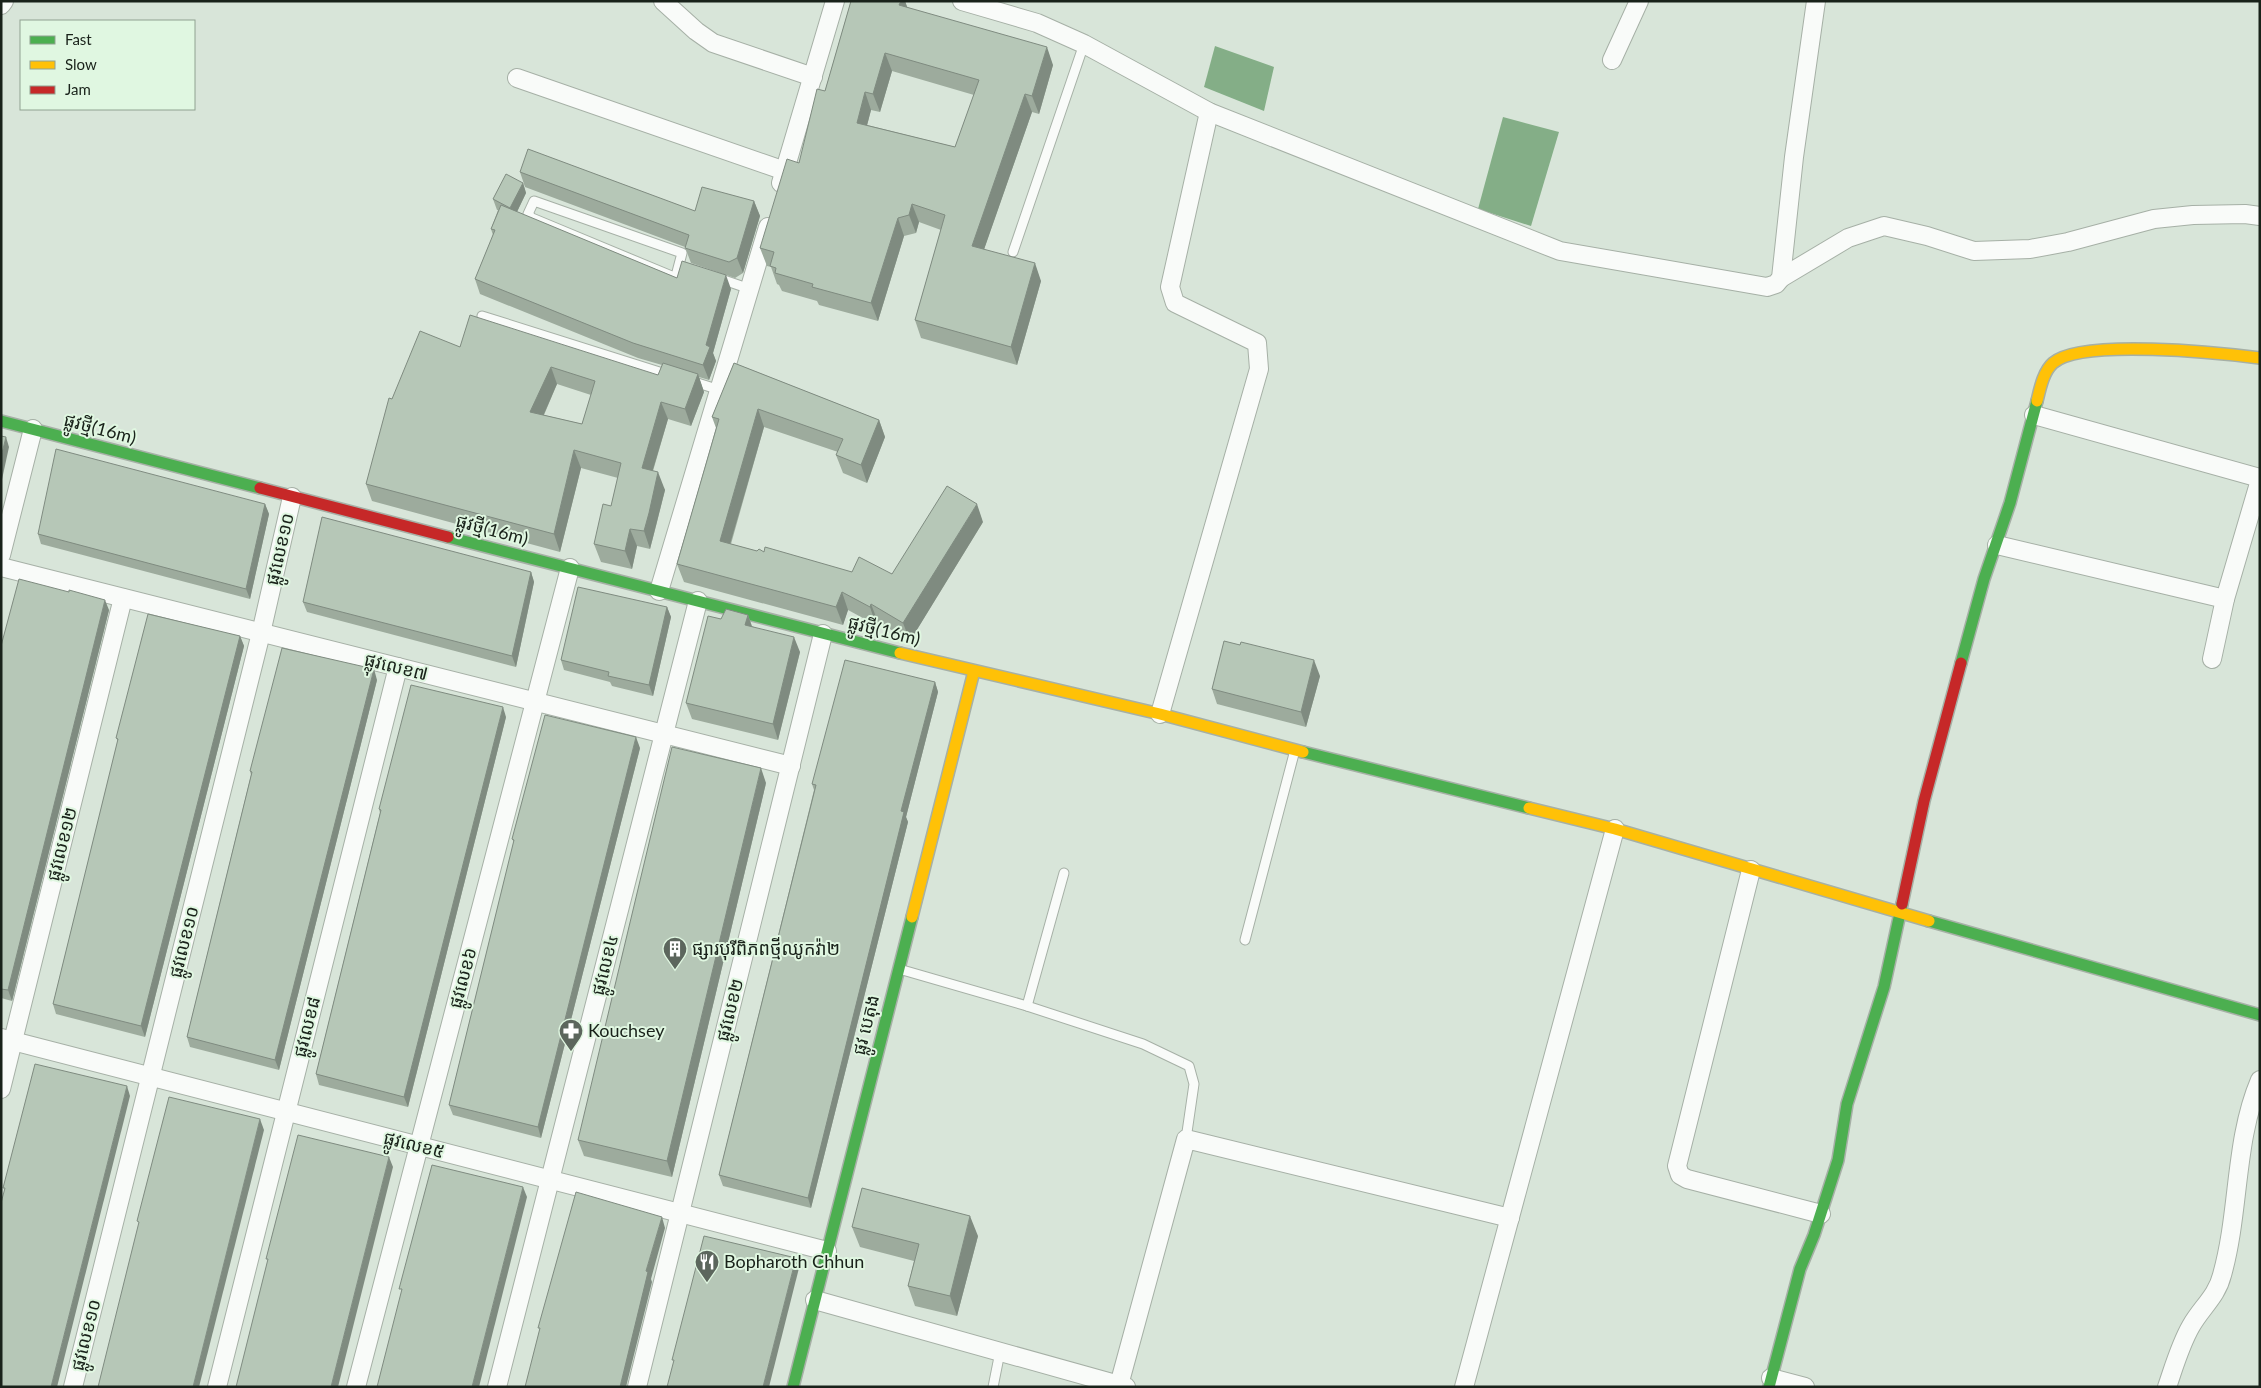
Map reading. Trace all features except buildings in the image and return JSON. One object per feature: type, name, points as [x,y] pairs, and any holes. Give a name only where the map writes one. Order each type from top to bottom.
[{"type":"street","points":[[1,5],[4,1]]},
{"type":"street","points":[[663,1],[696,31],[713,43],[813,77]]},
{"type":"street","points":[[659,592],[836,1]]},
{"type":"street","points":[[962,1],[1037,24],[1084,44],[1209,112],[1560,251],[1766,288],[1776,284],[1781,278],[1848,238],[1884,226],[1927,236],[1974,251],[2030,250],[2154,219],[2193,215],[2245,214],[2260,216]]},
{"type":"street","points":[[1612,60],[1639,1]]},
{"type":"street","points":[[1781,278],[1794,157],[1816,1]]},
{"type":"street","points":[[517,78],[785,171]]},
{"type":"street","points":[[1160,714],[1259,369],[1257,343],[1175,303],[1170,287],[1209,112]]},
{"type":"street","points":[[1805,1387],[1770,1382],[1800,1269],[1821,1214],[1838,1160],[1847,1104],[1884,987],[1898,912],[1954,685],[1984,580],[1997,545],[2041,385],[2054,362],[2074,353],[2107,349],[2260,358]]},
{"type":"street","points":[[2034,415],[2260,479],[2226,599],[2212,659]]},
{"type":"street","name":"ផ្លូវថ្មី(16m)","points":[[1,421],[823,634],[1160,714],[1295,750],[1615,829],[1751,870],[2260,1016]]},
{"type":"street","points":[[1,555],[33,430]]},
{"type":"street","name":"ផ្លូវលេខ១០","points":[[73,1387],[261,633],[292,496]]},
{"type":"street","points":[[1997,545],[2226,599]]},
{"type":"street","name":"ផ្លុវលេខ៧","points":[[1,567],[790,766]]},
{"type":"street","name":"ផ្លូវលេខ៦","points":[[356,1387],[570,568]]},
{"type":"street","name":"ផ្លូវលេខ១២","points":[[1,1089],[7,1040],[123,598]]},
{"type":"street","name":"ផ្លូវលេខ៤","points":[[497,1387],[698,601]]},
{"type":"street","name":"ផ្លូវលេខ២","points":[[637,1387],[823,634]]},
{"type":"street","name":"ផ្លូវលេខ៨","points":[[217,1387],[398,667]]},
{"type":"street","name":"ផ្លូវ បេតុង","points":[[793,1387],[974,671]]},
{"type":"street","points":[[1464,1387],[1615,829]]},
{"type":"street","points":[[1751,870],[1677,1166],[1680,1175],[1687,1179],[1821,1214]]},
{"type":"street","name":"ផ្លូវលេខ៥","points":[[7,1040],[827,1251]]},
{"type":"street","points":[[2167,1387],[2184,1338],[2191,1325],[2213,1297],[2222,1276],[2231,1232],[2248,1114],[2260,1080]]},
{"type":"street","points":[[815,1300],[1122,1386],[1186,1139],[1510,1218]]},
{"type":"lane","points":[[1013,252],[1084,44]]},
{"type":"lane","points":[[538,201],[682,253],[684,267],[674,277],[532,218],[528,214],[532,202],[538,201]]},
{"type":"lane","points":[[706,274],[750,289]]},
{"type":"lane","points":[[482,316],[720,390]]},
{"type":"lane","points":[[1245,940],[1295,750]]},
{"type":"lane","points":[[1027,1006],[1064,873]]},
{"type":"lane","points":[[898,969],[1027,1006],[1142,1044],[1189,1066],[1194,1084],[1186,1139]]},
{"type":"lane","points":[[993,1387],[1000,1352]]},
{"type":"shaded area","points":[[1215,46],[1274,67],[1264,111],[1204,87]]},
{"type":"shaded area","points":[[1503,117],[1559,132],[1531,226],[1478,209]]},
{"type":"traffic: fast","points":[[1961,663],[1984,579],[2010,503],[2037,401]]},
{"type":"traffic: fast","points":[[1,421],[260,488]]},
{"type":"traffic: fast","points":[[448,537],[900,653]]},
{"type":"traffic: fast","points":[[1303,752],[1529,808]]},
{"type":"traffic: fast","points":[[1769,1387],[1800,1269],[1814,1235],[1838,1160],[1847,1104],[1884,987],[1902,904]]},
{"type":"traffic: fast","points":[[793,1387],[912,917]]},
{"type":"traffic: fast","points":[[1929,921],[2260,1015]]},
{"type":"traffic: slow","points":[[2037,401],[2042,381],[2047,371],[2053,363],[2068,355],[2092,351],[2152,349],[2260,358]]},
{"type":"traffic: slow","points":[[900,653],[1160,714],[1303,752]]},
{"type":"traffic: slow","points":[[912,917],[974,671]]},
{"type":"traffic: slow","points":[[1529,808],[1615,829],[1929,921]]},
{"type":"traffic: jam","points":[[260,488],[448,537]]},
{"type":"traffic: jam","points":[[1902,904],[1924,801],[1961,663]]},
{"type":"place","name":"ផ្សារបុរីពិភពថ្មីឈូកវ៉ា២","points":[[675,970]]},
{"type":"place","name":"Kouchsey","points":[[571,1052]]},
{"type":"place","name":"Bopharoth Chhun","points":[[707,1283]]}]
